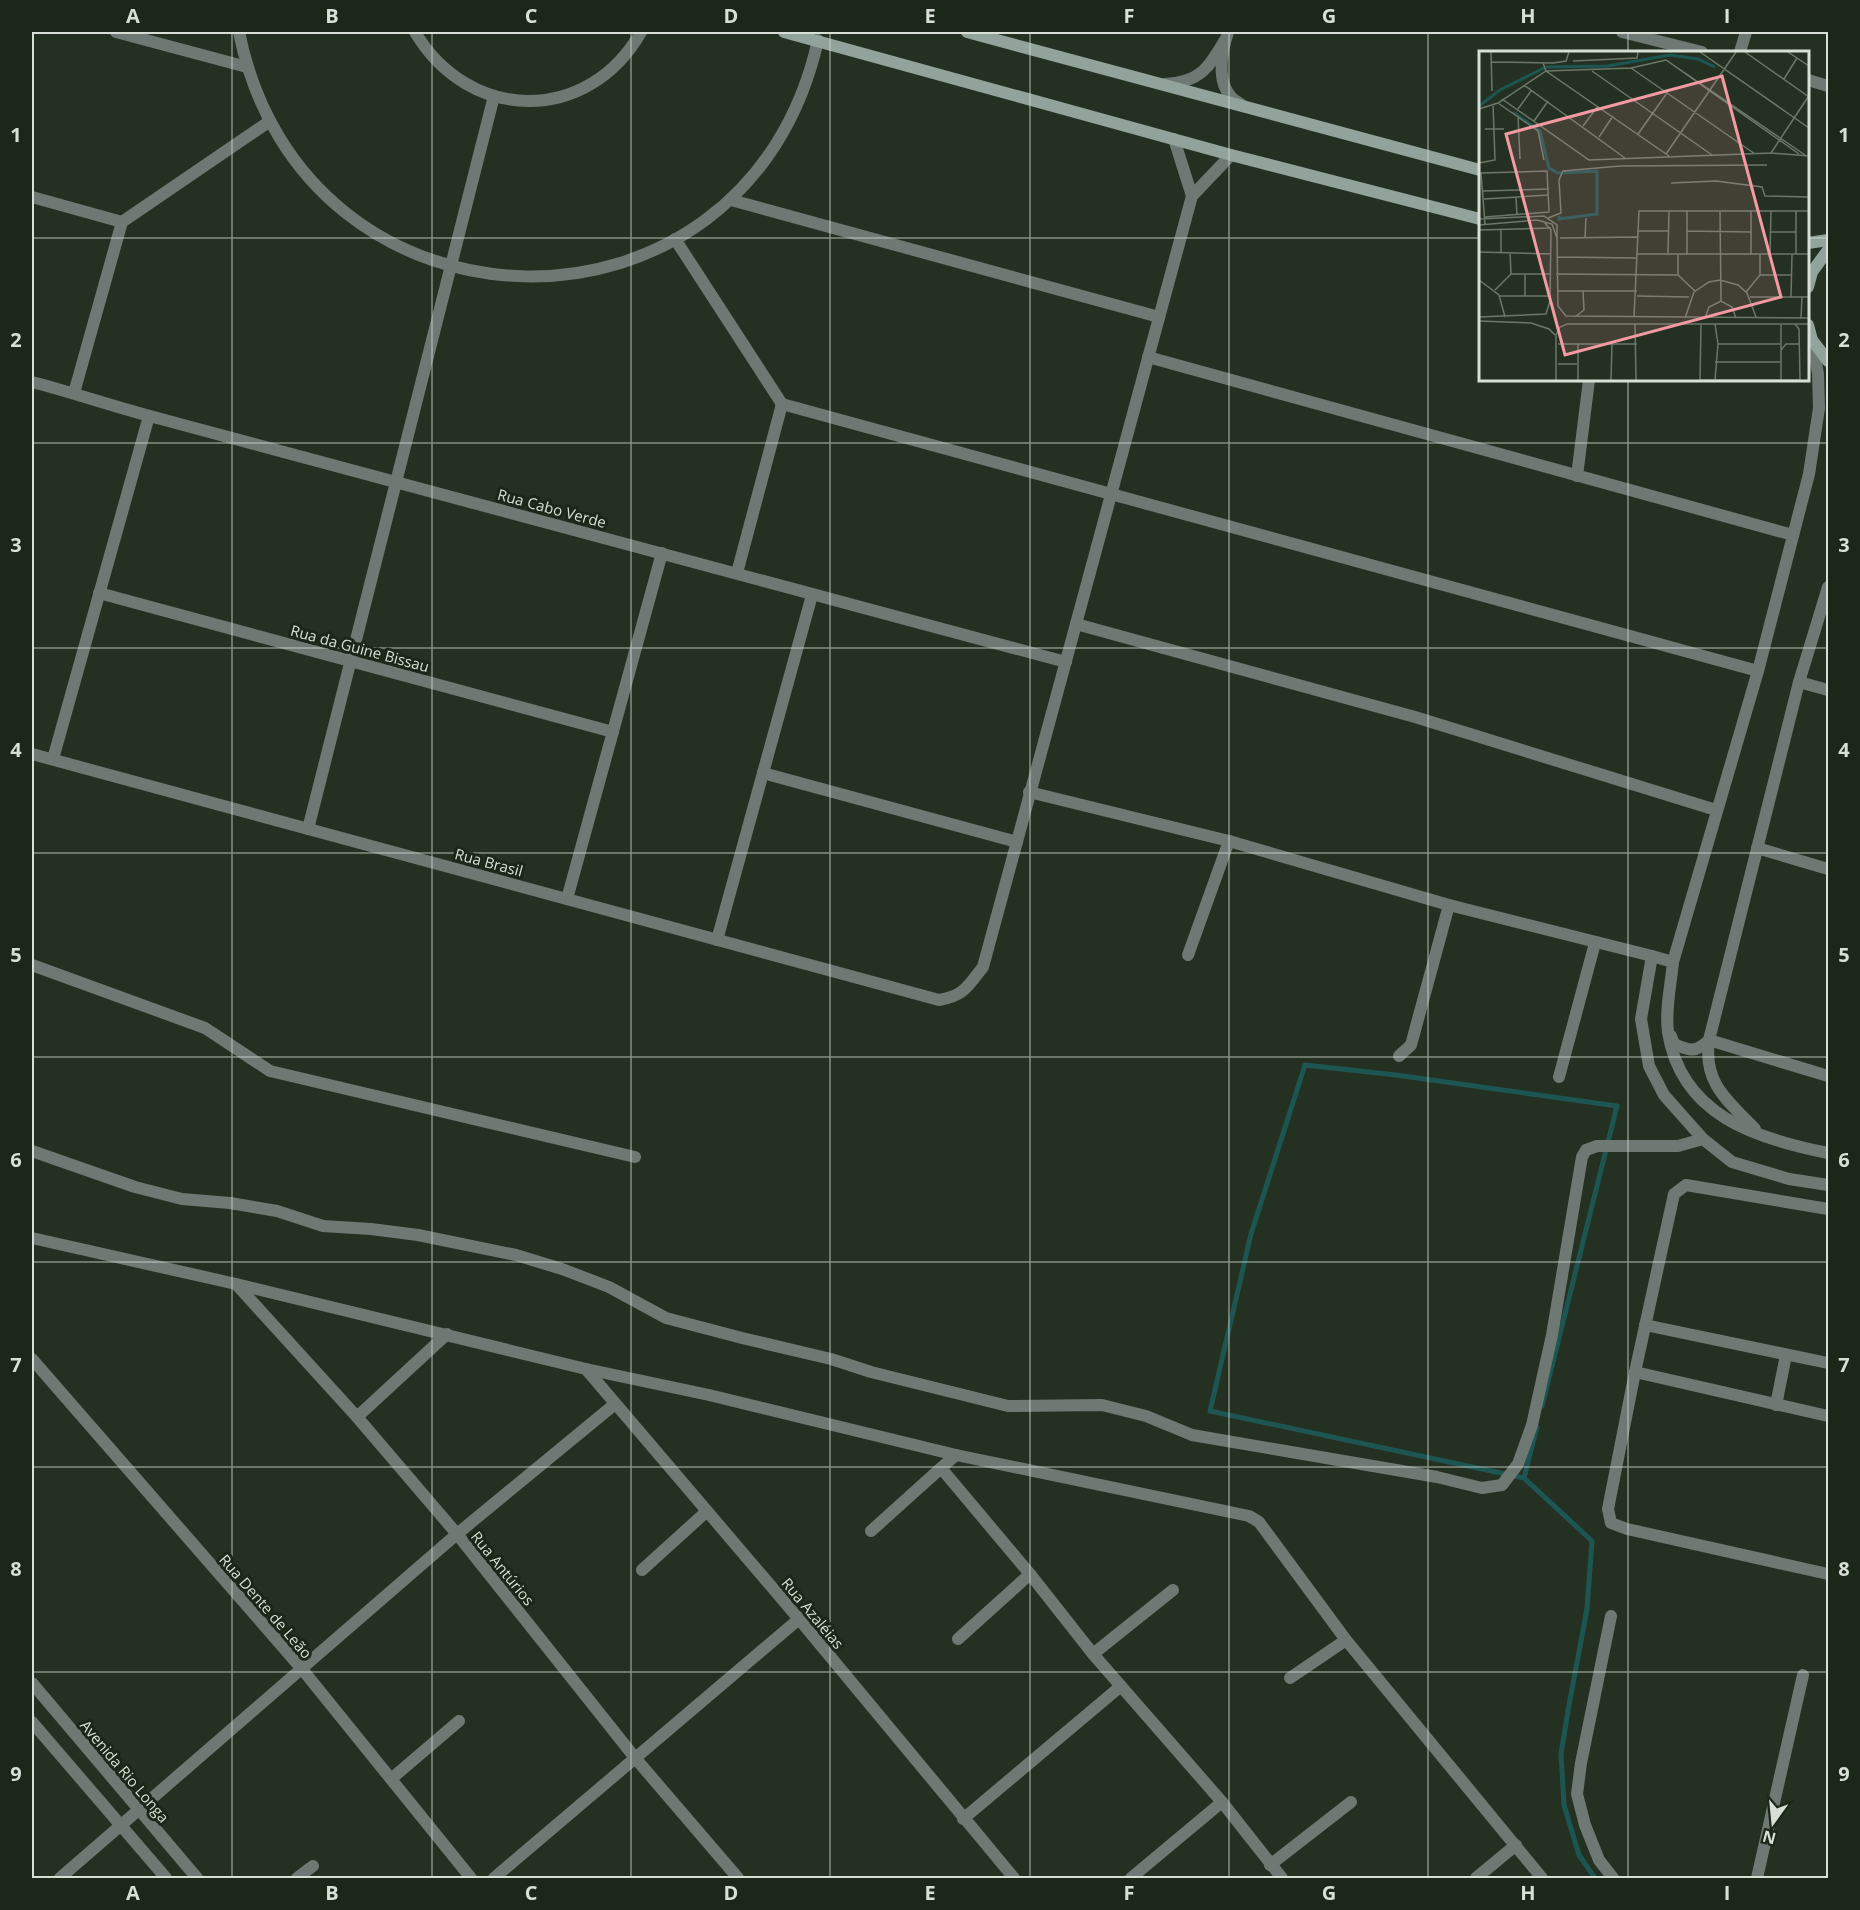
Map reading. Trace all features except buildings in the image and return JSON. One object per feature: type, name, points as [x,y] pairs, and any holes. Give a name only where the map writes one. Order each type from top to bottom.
[{"type":"street","points":[[116,32],[247,67]]},
{"type":"street","points":[[239,32],[247,67],[270,121],[290,155],[322,193],[361,225],[405,250],[451,267],[501,276],[551,277],[601,269],[649,253],[693,229],[731,200],[765,161],[792,118],[811,72],[818,40]]},
{"type":"street","points":[[415,32],[424,47],[455,78],[494,96],[515,100],[558,97],[598,80],[630,51],[641,32]]},
{"type":"street","points":[[784,32],[1231,155],[1479,219]]},
{"type":"street","points":[[967,32],[1479,170]]},
{"type":"street","points":[[1622,32],[1698,51]]},
{"type":"street","points":[[1740,51],[1746,32]]},
{"type":"street","points":[[1159,84],[1182,83],[1201,75],[1214,60],[1226,36]]},
{"type":"street","points":[[1226,36],[1222,63],[1223,81],[1231,97],[1244,107]]},
{"type":"street","points":[[1809,80],[1828,86]]},
{"type":"street","points":[[308,829],[494,96]]},
{"type":"street","points":[[74,393],[122,222],[270,121]]},
{"type":"street","points":[[1174,139],[1192,196]]},
{"type":"street","points":[[763,773],[1017,842],[1192,196],[1231,155]]},
{"type":"street","points":[[32,197],[122,222]]},
{"type":"street","points":[[731,200],[1159,317]]},
{"type":"street","points":[[675,239],[782,404],[1758,671]]},
{"type":"street","points":[[1809,243],[1828,240]]},
{"type":"street","points":[[1809,283],[1812,272],[1828,250]]},
{"type":"street","points":[[1810,339],[1828,361]]},
{"type":"street","points":[[1810,339],[1818,374],[1819,408],[1809,474],[1758,671],[1673,962],[1667,1008],[1668,1030],[1674,1060],[1687,1084],[1707,1106],[1725,1119],[1785,1144],[1828,1153]]},
{"type":"street","points":[[1148,357],[1793,535]]},
{"type":"street","points":[[1577,476],[1589,381]]},
{"type":"street","name":"Rua Cabo Verde","points":[[32,382],[149,416],[1066,662]]},
{"type":"street","points":[[737,573],[782,404]]},
{"type":"street","points":[[52,759],[149,416]]},
{"type":"street","points":[[567,899],[662,554]]},
{"type":"street","points":[[1760,1134],[1722,1094],[1710,1074],[1707,1058],[1709,1040],[1799,682],[1828,587]]},
{"type":"street","name":"Rua da Guine Bissau","points":[[99,593],[613,732]]},
{"type":"street","points":[[717,940],[812,595]]},
{"type":"street","points":[[1076,624],[1415,717],[1716,810]]},
{"type":"street","points":[[1799,682],[1828,690]]},
{"type":"street","name":"Rua Brasil","points":[[32,754],[939,1000],[955,997],[968,987],[983,967],[1017,842]]},
{"type":"street","points":[[1029,792],[1229,841],[1449,905],[1673,962]]},
{"type":"street","points":[[1188,955],[1229,841]]},
{"type":"street","points":[[1757,848],[1828,869]]},
{"type":"street","points":[[1399,1056],[1411,1045],[1449,905]]},
{"type":"street","points":[[1559,1077],[1595,943]]},
{"type":"street","points":[[1652,956],[1641,1019],[1649,1066],[1664,1095],[1703,1140],[1732,1162],[1789,1179],[1828,1185]]},
{"type":"street","points":[[32,965],[205,1028],[270,1071],[635,1157]]},
{"type":"street","points":[[1668,1030],[1674,1044],[1688,1050],[1700,1049],[1709,1040]]},
{"type":"street","points":[[1709,1040],[1828,1076]]},
{"type":"street","points":[[32,1151],[135,1187],[182,1199],[230,1203],[277,1211],[323,1226],[418,1235],[516,1255],[609,1287],[666,1318],[1008,1406],[1102,1405],[1146,1416],[1192,1436],[1437,1477],[1482,1488],[1502,1485],[1518,1464],[1532,1425],[1552,1335],[1582,1157],[1586,1150],[1597,1146],[1678,1146],[1703,1140]]},
{"type":"street","points":[[1828,1209],[1686,1185],[1674,1194],[1608,1509],[1611,1523],[1627,1529],[1828,1574]]},
{"type":"street","points":[[32,1238],[236,1284],[586,1369],[720,1398],[956,1455],[1249,1516],[1258,1522],[1346,1640],[1542,1878]]},
{"type":"street","name":"Rua Antúrios","points":[[236,1284],[357,1417],[457,1534],[636,1759],[738,1878]]},
{"type":"street","points":[[1645,1325],[1828,1363]]},
{"type":"street","points":[[357,1417],[447,1335]]},
{"type":"street","points":[[1776,1405],[1786,1355]]},
{"type":"street","name":"Rua Dente de Leão","points":[[32,1359],[302,1669],[471,1878]]},
{"type":"street","name":"Rua Azaléias","points":[[586,1369],[799,1619],[1014,1878]]},
{"type":"street","points":[[1635,1372],[1828,1416]]},
{"type":"street","points":[[60,1878],[457,1534],[615,1404]]},
{"type":"street","points":[[871,1531],[956,1455]]},
{"type":"street","points":[[941,1468],[1030,1574],[1093,1654],[1222,1802],[1282,1878]]},
{"type":"street","points":[[642,1570],[706,1512]]},
{"type":"street","points":[[958,1639],[1030,1574]]},
{"type":"street","points":[[1093,1654],[1173,1590]]},
{"type":"street","points":[[1611,1617],[1581,1762],[1577,1794],[1585,1825],[1599,1860],[1613,1878]]},
{"type":"street","points":[[494,1878],[799,1619]]},
{"type":"street","points":[[1290,1678],[1346,1640]]},
{"type":"street","points":[[1757,1878],[1803,1675]]},
{"type":"street","name":"Avenida Rio Longa","points":[[32,1683],[197,1878]]},
{"type":"street","points":[[963,1819],[1121,1686]]},
{"type":"street","points":[[391,1779],[459,1721]]},
{"type":"street","points":[[32,1722],[166,1878]]},
{"type":"street","points":[[1131,1878],[1222,1802]]},
{"type":"street","points":[[1270,1865],[1351,1802]]},
{"type":"street","points":[[1476,1878],[1516,1845]]},
{"type":"street","points":[[297,1878],[313,1866]]},
{"type":"waterway","points":[[1542,1406],[1617,1106],[1396,1075],[1305,1065],[1251,1234],[1210,1411],[1524,1478],[1592,1541],[1587,1609],[1561,1754],[1564,1805],[1579,1855],[1595,1878]]},
{"type":"waterway","points":[[1524,1478],[1537,1427]]}]
